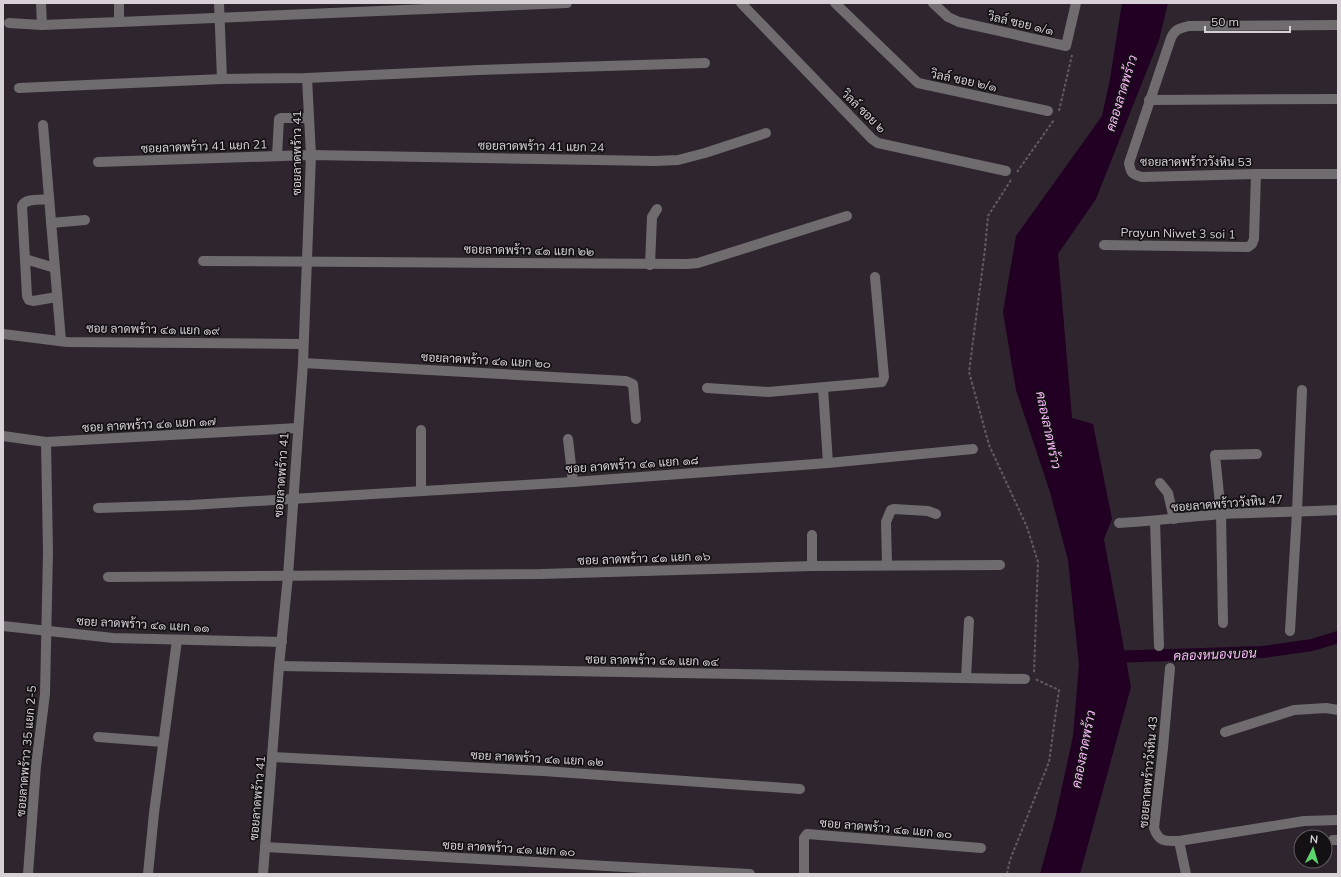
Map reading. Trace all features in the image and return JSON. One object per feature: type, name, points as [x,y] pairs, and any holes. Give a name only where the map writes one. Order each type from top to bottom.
[{"type":"street","points":[[41,3],[42,25]]},
{"type":"street","points":[[118,3],[119,22]]},
{"type":"street","points":[[218,3],[222,80]]},
{"type":"street","points":[[9,23],[42,25],[567,3]]},
{"type":"street","name":"วิลล์ ซอย ๒","points":[[741,3],[872,139],[878,143],[1006,171]]},
{"type":"street","name":"วิลล์ ซอย ๒/๑","points":[[835,3],[918,83],[1048,111]]},
{"type":"street","name":"วิลล์ ซอย ๑/๑","points":[[933,3],[948,17],[959,22],[1066,46],[1076,3]]},
{"type":"street","name":"ซอยลาดพร้าววังหิน 53","points":[[1338,25],[1189,26],[1179,28],[1174,32],[1149,100],[1129,163],[1131,172],[1134,175],[1142,177],[1256,174],[1338,174]]},
{"type":"street","points":[[19,88],[705,63]]},
{"type":"street","name":"ซอยลาดพร้าว 41","points":[[263,874],[279,666],[288,576],[292,499],[303,362],[311,155],[307,78]]},
{"type":"street","points":[[1149,100],[1338,99]]},
{"type":"street","points":[[277,156],[278,119],[309,118]]},
{"type":"street","points":[[43,125],[61,341]]},
{"type":"street","name":"ซอยลาดพร้าว 41 แยก 24","points":[[311,155],[655,161],[678,160],[705,153],[766,132]]},
{"type":"street","name":"ซอยลาดพร้าว 41 แยก 21","points":[[98,162],[311,155]]},
{"type":"street","name":"Prayun Niwet 3 soi 1","points":[[1104,245],[1248,247],[1252,244],[1254,239],[1256,174]]},
{"type":"street","points":[[49,199],[27,201],[22,204],[27,296],[29,300],[33,301],[57,298]]},
{"type":"street","points":[[650,265],[652,217],[657,210]]},
{"type":"street","name":"ซอยลาดพร้าว ๔๑ แยก ๒๒","points":[[203,260],[650,265],[698,263],[847,216]]},
{"type":"street","points":[[51,222],[85,220]]},
{"type":"street","points":[[25,259],[55,268]]},
{"type":"street","points":[[707,388],[768,392],[880,383],[883,381],[875,277]]},
{"type":"street","name":"ซอย ลาดพร้าว ๔๑ แยก ๑๙","points":[[3,334],[61,341],[303,344]]},
{"type":"street","name":"ซอยลาดพร้าว ๔๑ แยก ๒๐","points":[[303,362],[626,381],[633,384],[636,419]]},
{"type":"street","points":[[823,388],[828,463]]},
{"type":"street","points":[[1290,631],[1302,390]]},
{"type":"street","name":"ซอย ลาดพร้าว ๔๑ แยก ๑๗","points":[[3,436],[46,442],[297,428]]},
{"type":"street","points":[[421,430],[421,490]]},
{"type":"street","points":[[568,439],[574,482]]},
{"type":"street","name":"ซอยลาดพร้าว 35 แยก 2-5","points":[[28,874],[36,766],[45,694],[48,552],[46,442]]},
{"type":"street","name":"ซอย ลาดพร้าว ๔๑ แยก ๑๘","points":[[98,508],[292,499],[421,490],[574,482],[828,463],[973,449]]},
{"type":"street","points":[[1223,623],[1221,514],[1215,455],[1257,454]]},
{"type":"street","points":[[1160,483],[1168,493],[1174,519]]},
{"type":"street","points":[[887,564],[886,522],[890,510],[928,511],[936,514]]},
{"type":"street","name":"ซอยลาดพร้าววังหิน 47","points":[[1119,523],[1221,514],[1338,510]]},
{"type":"street","points":[[1155,521],[1159,646]]},
{"type":"street","points":[[812,535],[812,566]]},
{"type":"street","name":"ซอย ลาดพร้าว ๔๑ แยก ๑๖","points":[[108,577],[541,574],[887,564],[1000,565]]},
{"type":"street","points":[[966,678],[969,621]]},
{"type":"street","name":"ซอย ลาดพร้าว ๔๑ แยก ๑๑","points":[[3,626],[113,638],[282,642]]},
{"type":"street","points":[[148,874],[163,742],[177,640]]},
{"type":"street","name":"ซอย ลาดพร้าว ๔๑ แยก ๑๔","points":[[279,666],[1024,679]]},
{"type":"street","name":"ซอยลาดพร้าววังหิน 43","points":[[1170,668],[1154,828],[1158,838],[1163,841],[1179,841],[1304,821],[1338,820]]},
{"type":"street","points":[[1225,732],[1294,710],[1326,708],[1338,710]]},
{"type":"street","points":[[98,737],[163,742]]},
{"type":"street","name":"ซอย ลาดพร้าว ๔๑ แยก ๑๒","points":[[273,757],[543,771],[800,789]]},
{"type":"street","name":"ซอย ลาดพร้าว ๔๑ แยก ๑๐","points":[[804,874],[804,838],[807,834],[981,848]]},
{"type":"street","points":[[1179,841],[1186,874]]},
{"type":"street","name":"ซอย ลาดพร้าว ๔๑ แยก ๑๐","points":[[265,847],[750,874]]},
{"type":"path","points":[[1059,114],[1072,54]]},
{"type":"path","points":[[1007,874],[1010,860],[1048,762],[1059,690],[1034,678],[1038,562],[1027,527],[989,445],[969,372],[988,216],[1054,120]]},
{"type":"water","name":"คลองลาดพร้าว","points":[[1122,3],[1168,3],[1159,40],[1096,199],[1058,254],[1072,418],[1093,424],[1112,519],[1104,539],[1131,687],[1080,874],[1040,874],[1055,819],[1073,736],[1079,665],[1068,560],[1050,492],[1016,390],[1003,312],[1016,236],[1102,116],[1110,79]]},
{"type":"waterway","name":"คลองหนองบอน","points":[[1109,657],[1263,652],[1312,645],[1338,637]]}]
